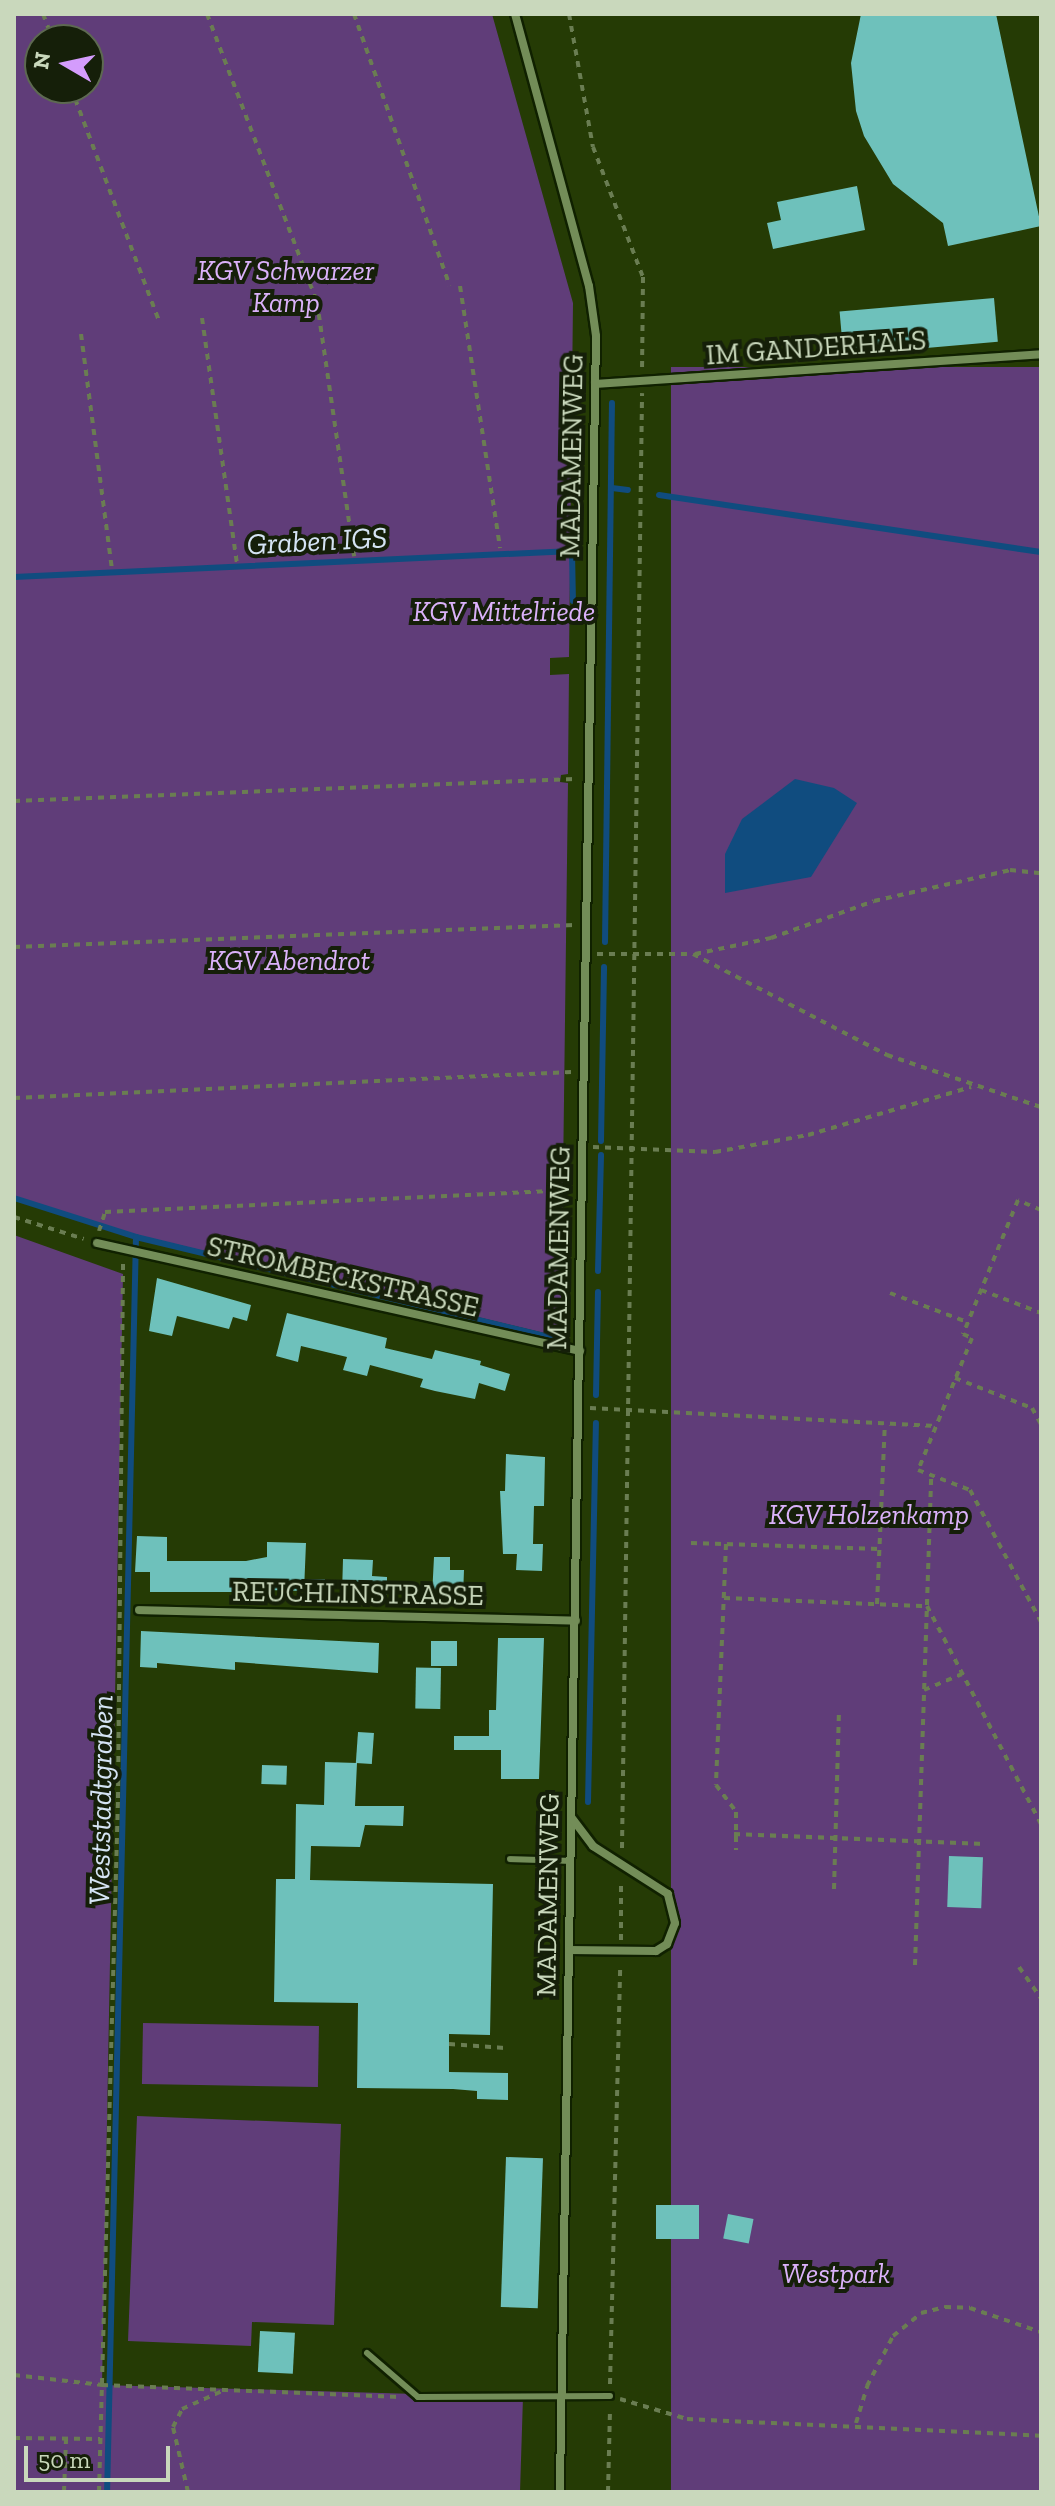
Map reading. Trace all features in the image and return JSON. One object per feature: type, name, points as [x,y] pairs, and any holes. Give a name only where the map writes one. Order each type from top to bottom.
[{"type":"street","name":"MADAMENWEG","points":[[515,14],[594,307],[576,1621],[560,2492]]},
{"type":"street","name":"IM GANDERHALS","points":[[595,384],[1041,354]]},
{"type":"street","name":"STROMBECKSTRASSE","points":[[97,1243],[580,1351]]},
{"type":"street","name":"REUCHLINSTRASSE","points":[[139,1610],[576,1621]]},
{"type":"street","points":[[569,1950],[656,1951],[672,1935],[674,1907],[668,1894],[593,1846],[571,1817]]},
{"type":"lane","points":[[510,1859],[570,1861]]},
{"type":"lane","points":[[367,2353],[418,2397],[562,2399],[610,2396]]},
{"type":"path","points":[[207,14],[317,302],[354,556]]},
{"type":"path","points":[[354,14],[450,286]]},
{"type":"path","points":[[569,14],[593,147],[643,277],[621,1952],[608,2492]]},
{"type":"path","points":[[77,104],[160,323]]},
{"type":"path","points":[[460,286],[500,548]]},
{"type":"path","points":[[202,318],[237,563]]},
{"type":"path","points":[[81,334],[112,571]]},
{"type":"path","points":[[14,801],[561,780]]},
{"type":"path","points":[[586,954],[693,954],[771,938],[874,901],[1010,870],[1041,873]]},
{"type":"path","points":[[14,947],[565,925]]},
{"type":"path","points":[[693,954],[887,1055],[972,1087],[1041,1107]]},
{"type":"path","points":[[14,1098],[563,1073]]},
{"type":"path","points":[[582,1146],[715,1152],[808,1135],[972,1087]]},
{"type":"path","points":[[100,1226],[105,1212],[561,1191]]},
{"type":"path","points":[[1041,1210],[1018,1200],[967,1323],[963,1334],[972,1338],[918,1470],[970,1490],[1041,1622]]},
{"type":"path","points":[[14,1217],[97,1243]]},
{"type":"path","points":[[99,2492],[118,1798],[123,1249]]},
{"type":"path","points":[[981,1290],[1041,1313]]},
{"type":"path","points":[[890,1293],[967,1323]]},
{"type":"path","points":[[955,1378],[1032,1408],[1041,1424]]},
{"type":"path","points":[[579,1407],[936,1426]]},
{"type":"path","points":[[877,1604],[885,1424]]},
{"type":"path","points":[[915,1965],[931,1475]]},
{"type":"path","points":[[691,1543],[880,1549]]},
{"type":"path","points":[[726,1544],[716,1785],[736,1812],[736,1850]]},
{"type":"path","points":[[724,1598],[927,1606]]},
{"type":"path","points":[[927,1606],[1041,1824]]},
{"type":"path","points":[[924,1690],[962,1674]]},
{"type":"path","points":[[834,1889],[839,1711]]},
{"type":"path","points":[[734,1834],[985,1844]]},
{"type":"path","points":[[1019,1967],[1041,1999]]},
{"type":"path","points":[[449,2044],[505,2048]]},
{"type":"path","points":[[856,2423],[867,2386],[893,2336],[921,2313],[970,2308],[1041,2332]]},
{"type":"path","points":[[14,2375],[102,2385],[418,2397]]},
{"type":"path","points":[[188,2492],[172,2443],[173,2427],[182,2409],[224,2390]]},
{"type":"path","points":[[610,2396],[687,2419],[856,2423],[1041,2436]]},
{"type":"path","points":[[14,2438],[100,2439]]},
{"type":"path","points":[[64,2492],[66,2439]]},
{"type":"green space","points":[[14,14],[492,14],[573,303],[569,657],[550,658],[550,675],[569,674],[568,774],[561,775],[560,782],[568,783],[561,1337],[100,1226],[14,1197]]},
{"type":"green space","name":"Westpark","points":[[671,367],[1041,367],[1041,2492],[671,2492]]},
{"type":"green space","points":[[14,1235],[123,1274],[102,2385],[523,2397],[520,2492],[14,2492]]},
{"type":"green space","points":[[143,2023],[319,2026],[318,2087],[142,2084]]},
{"type":"green space","points":[[137,2116],[341,2124],[334,2325],[252,2322],[251,2346],[128,2341]]},
{"type":"water","points":[[795,779],[834,788],[857,803],[811,877],[725,893],[725,854],[742,819]]},
{"type":"building","points":[[861,14],[996,14],[1041,226],[948,246],[943,223],[893,184],[864,136],[856,111],[851,63]]},
{"type":"building","points":[[857,186],[865,230],[773,249],[767,223],[781,220],[777,202]]},
{"type":"building","points":[[994,298],[998,342],[843,355],[840,312]]},
{"type":"building","points":[[157,1278],[251,1305],[247,1321],[233,1317],[229,1329],[177,1316],[172,1336],[149,1331]]},
{"type":"building","points":[[287,1313],[387,1338],[385,1348],[432,1359],[435,1350],[481,1361],[480,1365],[510,1374],[505,1391],[479,1383],[475,1399],[420,1387],[423,1379],[370,1365],[367,1376],[343,1370],[347,1357],[301,1346],[298,1362],[276,1356]]},
{"type":"building","points":[[506,1454],[545,1457],[544,1506],[534,1506],[533,1544],[543,1544],[542,1571],[516,1570],[517,1554],[503,1554],[500,1491],[505,1491]]},
{"type":"building","points":[[137,1536],[167,1537],[167,1561],[246,1561],[267,1557],[267,1542],[306,1543],[304,1591],[266,1590],[266,1580],[236,1579],[235,1592],[150,1592],[150,1572],[135,1572]]},
{"type":"building","points":[[434,1557],[450,1557],[450,1570],[464,1570],[463,1597],[432,1596]]},
{"type":"building","points":[[343,1559],[373,1560],[372,1576],[387,1577],[387,1595],[342,1593]]},
{"type":"building","points":[[305,1579],[325,1579],[325,1601],[305,1601]]},
{"type":"building","points":[[141,1631],[379,1643],[378,1673],[235,1662],[235,1670],[157,1663],[157,1668],[140,1667]]},
{"type":"building","points":[[498,1638],[544,1638],[539,1779],[501,1779],[501,1750],[454,1750],[454,1736],[489,1736],[489,1710],[496,1710]]},
{"type":"building","points":[[431,1641],[457,1641],[457,1666],[431,1666]]},
{"type":"building","points":[[416,1668],[441,1668],[440,1709],[415,1709]]},
{"type":"building","points":[[358,1732],[374,1733],[372,1764],[356,1763]]},
{"type":"building","points":[[325,1762],[357,1763],[355,1806],[404,1806],[403,1826],[365,1825],[360,1847],[311,1846],[310,1880],[493,1884],[490,2035],[449,2034],[449,2072],[508,2073],[508,2100],[477,2099],[477,2091],[453,2089],[357,2088],[358,2003],[274,2002],[276,1879],[295,1879],[296,1804],[324,1805]]},
{"type":"building","points":[[262,1765],[287,1766],[286,1785],[261,1784]]},
{"type":"building","points":[[949,1856],[983,1857],[981,1908],[947,1907]]},
{"type":"building","points":[[506,2157],[543,2158],[538,2308],[501,2307]]},
{"type":"building","points":[[656,2205],[699,2205],[699,2239],[656,2239]]},
{"type":"building","points":[[728,2214],[754,2219],[749,2244],[723,2239]]},
{"type":"building","points":[[260,2331],[295,2333],[293,2374],[258,2372]]},
{"type":"waterway","points":[[605,942],[612,403]]},
{"type":"waterway","name":"Graben IGS","points":[[612,488],[628,490]]},
{"type":"waterway","name":"Graben IGS","points":[[659,495],[1041,552]]},
{"type":"waterway","name":"Graben IGS","points":[[14,577],[572,551],[573,601]]},
{"type":"waterway","points":[[601,1141],[604,967]]},
{"type":"waterway","points":[[598,1271],[601,1155]]},
{"type":"waterway","name":"Weststadtgraben","points":[[14,1198],[136,1237],[107,2492]]},
{"type":"waterway","points":[[136,1237],[558,1339]]},
{"type":"waterway","points":[[596,1395],[598,1292]]},
{"type":"waterway","points":[[588,1802],[596,1423]]},
{"type":"park label","name":"KGV Schwarzer Kamp","points":[[286,287]]},
{"type":"park label","name":"KGV Mittelriede","points":[[504,612]]},
{"type":"park label","name":"KGV Abendrot","points":[[289,961]]},
{"type":"park label","name":"KGV Holzenkamp","points":[[869,1515]]}]
